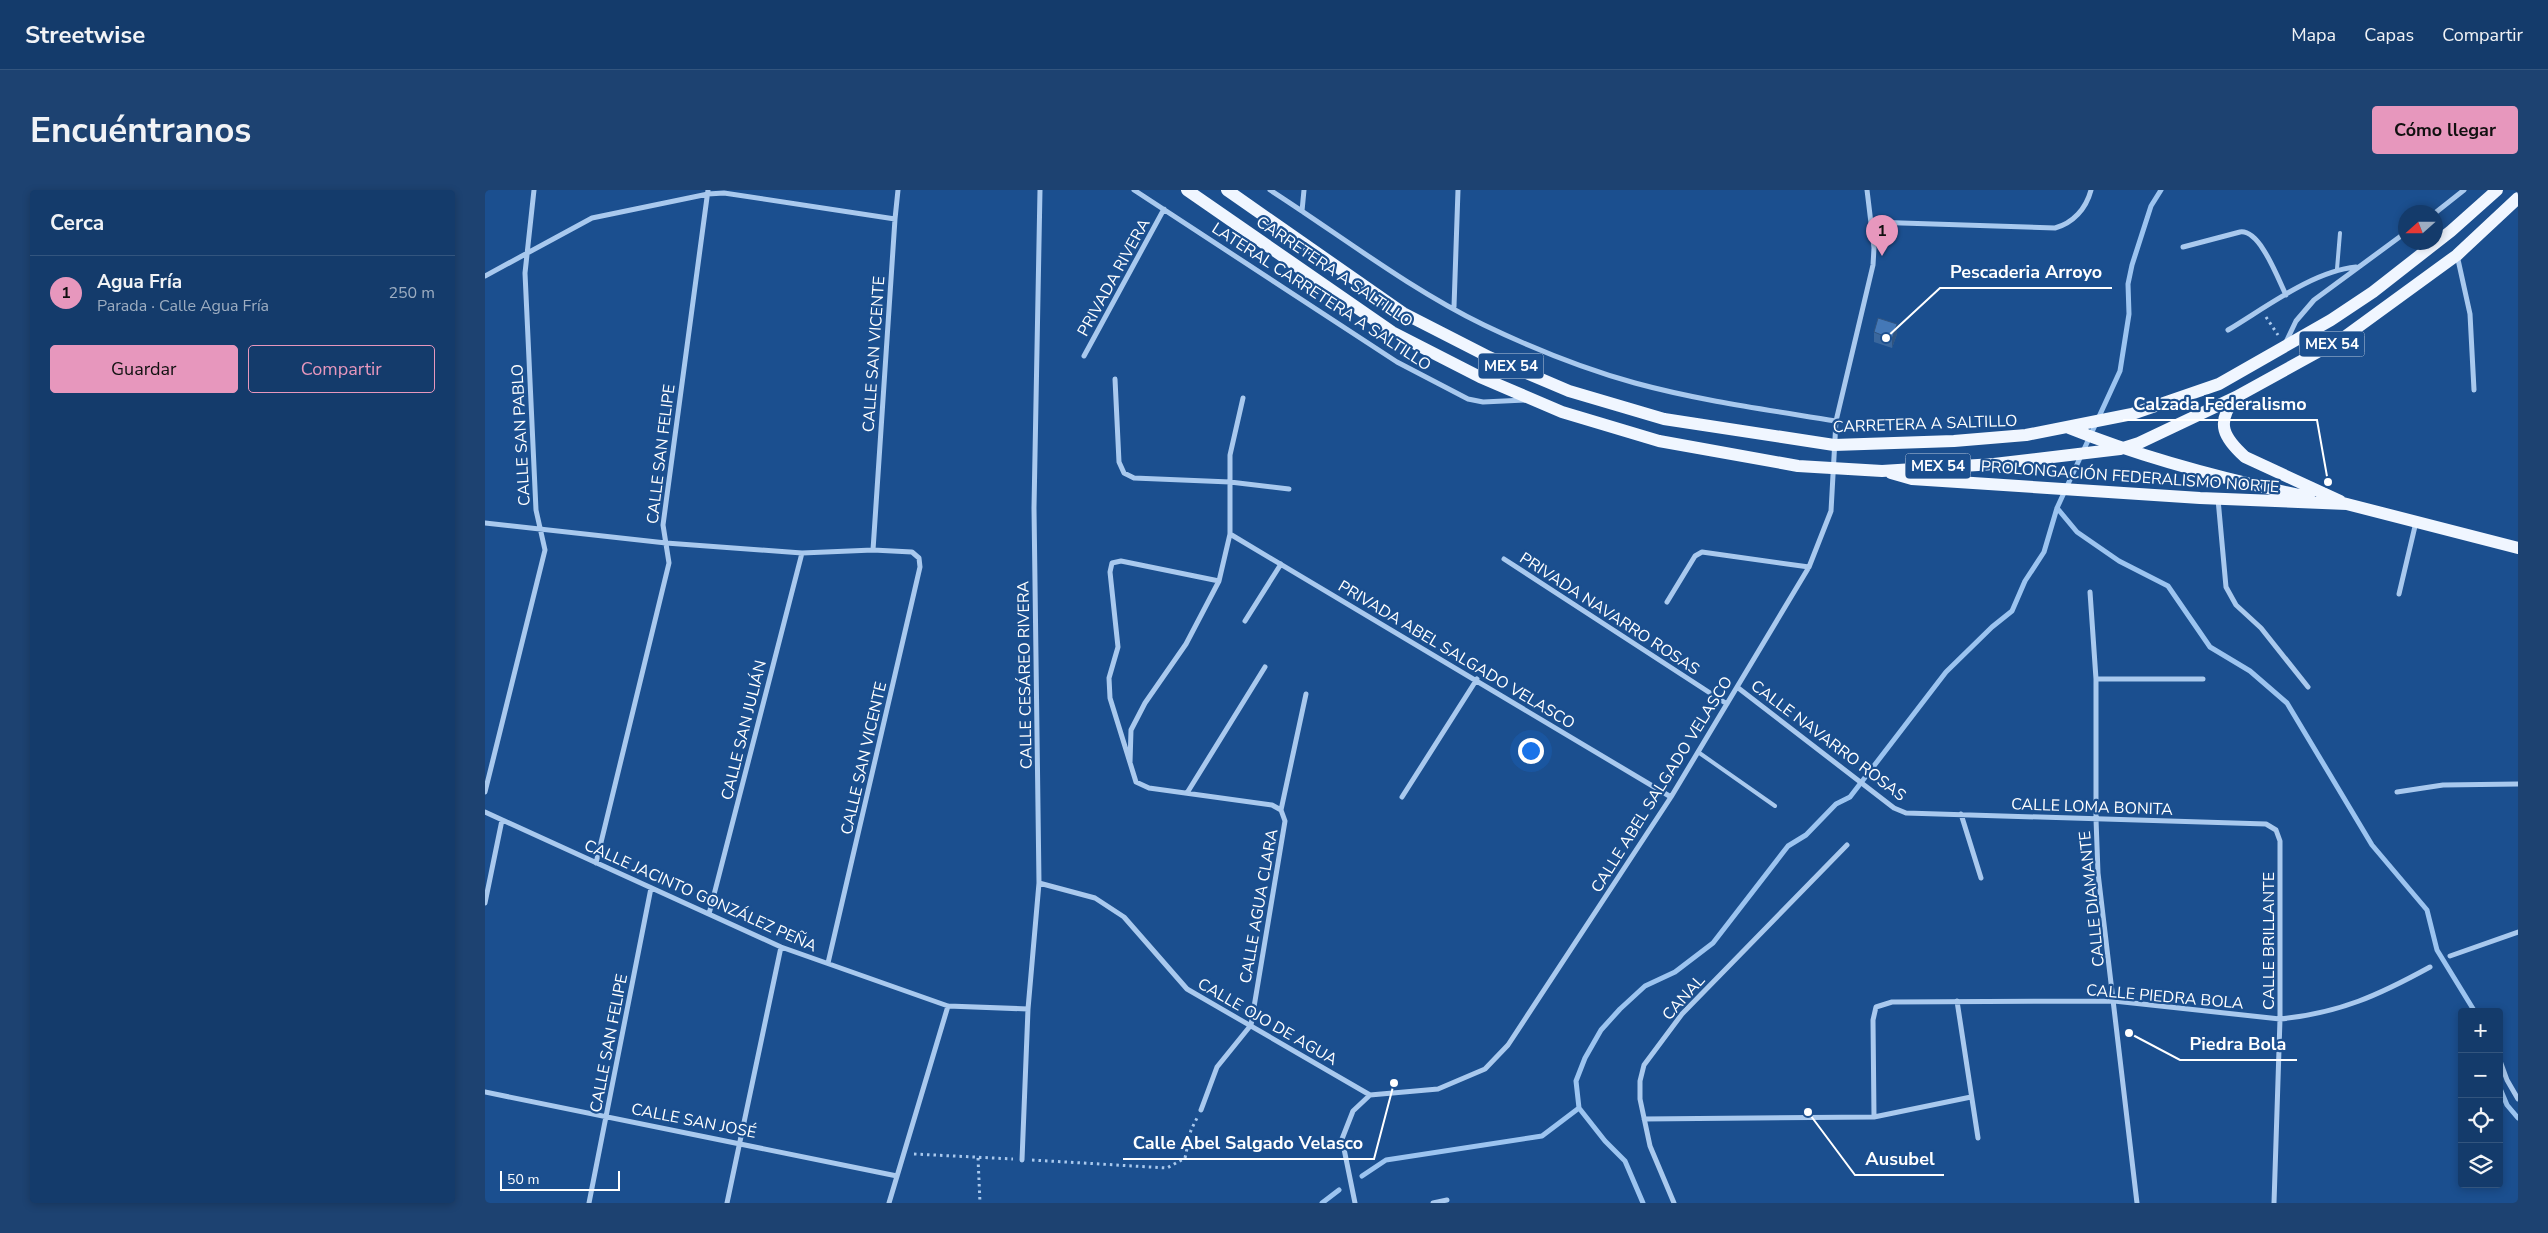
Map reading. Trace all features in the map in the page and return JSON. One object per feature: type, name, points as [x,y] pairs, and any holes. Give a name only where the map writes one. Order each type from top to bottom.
[{"type":"main road","name":"CARRETERA A SALTILLO","points":[[1187,190],[1392,332],[1480,377],[1562,412],[1659,440],[1798,466],[1882,470],[1994,464],[2102,446],[2120,449],[2139,442],[2236,397],[2343,338],[2457,255],[2518,198]]},
{"type":"main road","name":"CARRETERA A SALTILLO","points":[[1227,190],[1403,313],[1489,357],[1569,391],[1664,419],[1834,445],[1991,439],[2069,428],[2132,414],[2219,384],[2331,320],[2373,292],[2451,231],[2497,190]]},
{"type":"main road","points":[[2236,397],[2225,410],[2223,419],[2225,431],[2233,446],[2245,457],[2347,504]]},
{"type":"main road","name":"PROLONGACIÓN FEDERALISMO NORTE","points":[[2069,428],[2102,446]]},
{"type":"main road","name":"PROLONGACIÓN FEDERALISMO NORTE","points":[[2120,449],[2263,487],[2347,504],[2518,548]]},
{"type":"main road","name":"PROLONGACIÓN FEDERALISMO NORTE","points":[[1882,470],[1912,479],[2091,489],[2218,499],[2347,504]]},
{"type":"street","name":"CALLE SAN PABLO","points":[[485,792],[545,550],[536,510],[525,273],[534,190]]},
{"type":"street","name":"CALLE SAN VICENTE","points":[[828,963],[920,567],[919,558],[912,552],[873,550],[895,219],[899,190]]},
{"type":"street","name":"CALLE CESÁREO RIVERA","points":[[1022,1160],[1028,1009],[1039,883],[1034,508],[1040,190]]},
{"type":"street","name":"LATERAL CARRETERA A SALTILLO","points":[[1134,190],[1397,362],[1459,395],[1483,402],[1534,400]]},
{"type":"street","points":[[1270,190],[1483,324],[1554,356],[1635,383],[1722,402],[1836,421]]},
{"type":"street","points":[[1302,211],[1303,190]]},
{"type":"street","points":[[1454,307],[1458,190]]},
{"type":"street","name":"CALLE ABEL SALGADO VELASCO","points":[[1369,1095],[1438,1089],[1485,1070],[1508,1045],[1671,797],[1809,567],[1831,511],[1836,421],[1873,265],[1867,190]]},
{"type":"street","points":[[1871,222],[2055,228],[2072,221],[2077,216],[2091,190]]},
{"type":"street","points":[[2443,206],[2463,190]]},
{"type":"street","points":[[485,276],[592,218],[708,192],[724,192],[895,219]]},
{"type":"street","name":"CALLE SAN FELIPE","points":[[596,863],[669,563],[663,525],[708,192]]},
{"type":"street","name":"PRIVADA RIVERA","points":[[1083,356],[1164,209]]},
{"type":"street","points":[[2183,247],[2240,232],[2249,232],[2258,240],[2286,295]]},
{"type":"street","points":[[2285,346],[2296,321],[2314,300],[2356,267],[2398,239]]},
{"type":"street","points":[[2457,255],[2470,314],[2474,390]]},
{"type":"street","points":[[2228,330],[2286,295],[2337,269],[2356,267]]},
{"type":"street","points":[[1115,379],[1119,462],[1124,473],[1134,478],[1230,482],[1289,490]]},
{"type":"street","points":[[1130,769],[1131,730],[1145,703],[1186,644],[1219,581],[1230,534],[1230,455],[1243,398]]},
{"type":"street","points":[[2218,499],[2226,587],[2236,605],[2261,628],[2308,687]]},
{"type":"street","points":[[485,522],[666,542],[802,552],[873,550]]},
{"type":"street","points":[[2399,594],[2416,522]]},
{"type":"street","name":"PRIVADA ABEL SALGADO VELASCO","points":[[1230,534],[1477,679],[1671,797]]},
{"type":"street","name":"CALLE SAN JULIÁN","points":[[709,914],[802,552]]},
{"type":"street","points":[[1667,602],[1695,556],[1701,552],[1809,567]]},
{"type":"street","name":"PRIVADA NAVARRO ROSAS","points":[[1504,559],[1727,704]]},
{"type":"street","points":[[1219,581],[1121,561],[1112,563],[1110,572],[1118,647],[1109,678],[1111,698],[1130,769],[1135,782],[1149,788],[1272,805],[1281,810]]},
{"type":"street","points":[[1245,621],[1281,564]]},
{"type":"street","name":"CALLE DIAMANTE","points":[[2089,592],[2096,679],[2098,872],[2137,1203]]},
{"type":"street","points":[[1187,793],[1265,667]]},
{"type":"street","points":[[1402,797],[1477,679]]},
{"type":"street","points":[[2096,679],[2203,679]]},
{"type":"street","name":"CALLE NAVARRO ROSAS","points":[[1737,686],[1886,802],[1906,813]]},
{"type":"street","name":"CALLE AGUA CLARA","points":[[1201,1110],[1217,1068],[1251,1025],[1285,821],[1281,810],[1306,694]]},
{"type":"street","points":[[2397,792],[2443,785],[2518,784]]},
{"type":"street","name":"CALLE JACINTO GONZÁLEZ PEÑA","points":[[485,812],[781,947],[948,1006],[1028,1009]]},
{"type":"street","name":"CALLE LOMA BONITA","points":[[1906,813],[2266,824],[2276,830]]},
{"type":"street","points":[[1961,814],[1981,878]]},
{"type":"street","points":[[485,903],[502,820]]},
{"type":"street","name":"CALLE BRILLANTE","points":[[2274,1203],[2280,1019],[2280,840],[2276,830]]},
{"type":"street","name":"CANAL","points":[[1674,1203],[1670,1190],[1656,1164],[1644,1119],[1640,1099],[1640,1081],[1644,1066],[1682,1014],[1847,845]]},
{"type":"street","name":"CALLE OJO DE AGUA","points":[[1039,883],[1095,898],[1124,917],[1187,989],[1369,1095]]},
{"type":"street","name":"CALLE SAN FELIPE","points":[[589,1203],[651,888]]},
{"type":"street","points":[[2450,956],[2518,932]]},
{"type":"street","points":[[727,1203],[781,947]]},
{"type":"street","name":"CALLE PIEDRA BOLA","points":[[1874,1117],[1873,1020],[1876,1007],[1892,1002],[2114,1001],[2280,1019],[2303,1017],[2366,1001],[2430,967]]},
{"type":"street","points":[[1957,1001],[1978,1138]]},
{"type":"street","points":[[889,1203],[948,1006]]},
{"type":"street","points":[[2503,1069],[2518,1099]]},
{"type":"street","name":"CALLE SAN JOSÉ","points":[[485,1092],[739,1142],[897,1176]]},
{"type":"street","points":[[1355,1203],[1342,1139],[1353,1111],[1369,1095]]},
{"type":"street","points":[[1644,1119],[1874,1117],[1971,1097]]},
{"type":"street","points":[[1433,1203],[1447,1200]]},
{"type":"lane","points":[[2337,269],[2340,233]]},
{"type":"lane","points":[[1698,752],[1775,806]]},
{"type":"path","points":[[2262,310],[2285,346]]},
{"type":"path","points":[[904,1153],[1167,1168],[1185,1158],[1191,1130],[1201,1110]]},
{"type":"path","points":[[978,1158],[980,1203]]},
{"type":"building","points":[[1878,318],[1897,324],[1892,339],[1874,332]]},
{"type":"waterway","points":[[1643,1203],[1625,1161],[1605,1141],[1579,1108],[1576,1081],[1585,1058],[1601,1030],[1645,986],[1675,972],[1713,943],[1788,846],[1806,835],[1836,804],[1850,797],[1946,672],[1992,627],[2012,611],[2025,581],[2044,552],[2057,508],[2120,371],[2129,314],[2128,284],[2132,265],[2151,206],[2161,190]]},
{"type":"waterway","points":[[2057,508],[2077,532],[2119,561],[2168,586],[2210,647],[2250,671],[2287,703],[2372,845],[2427,910],[2437,950],[2473,1008]]},
{"type":"waterway","points":[[2503,1096],[2507,1105],[2518,1118]]},
{"type":"waterway","points":[[1362,1176],[1386,1160],[1542,1136],[1579,1108]]},
{"type":"waterway","points":[[1322,1203],[1339,1190]]},
{"type":"place","name":"Agua Fría","points":[[1882,256]]},
{"type":"place","name":"Pescaderia Arroyo","points":[[1886,338]]},
{"type":"place","name":"Calzada Federalismo","points":[[2328,482]]},
{"type":"place","name":"Piedra Bola","points":[[2129,1033]]},
{"type":"place","name":"Calle Abel Salgado Velasco","points":[[1394,1083]]},
{"type":"place","name":"Ausubel","points":[[1808,1112]]}]
